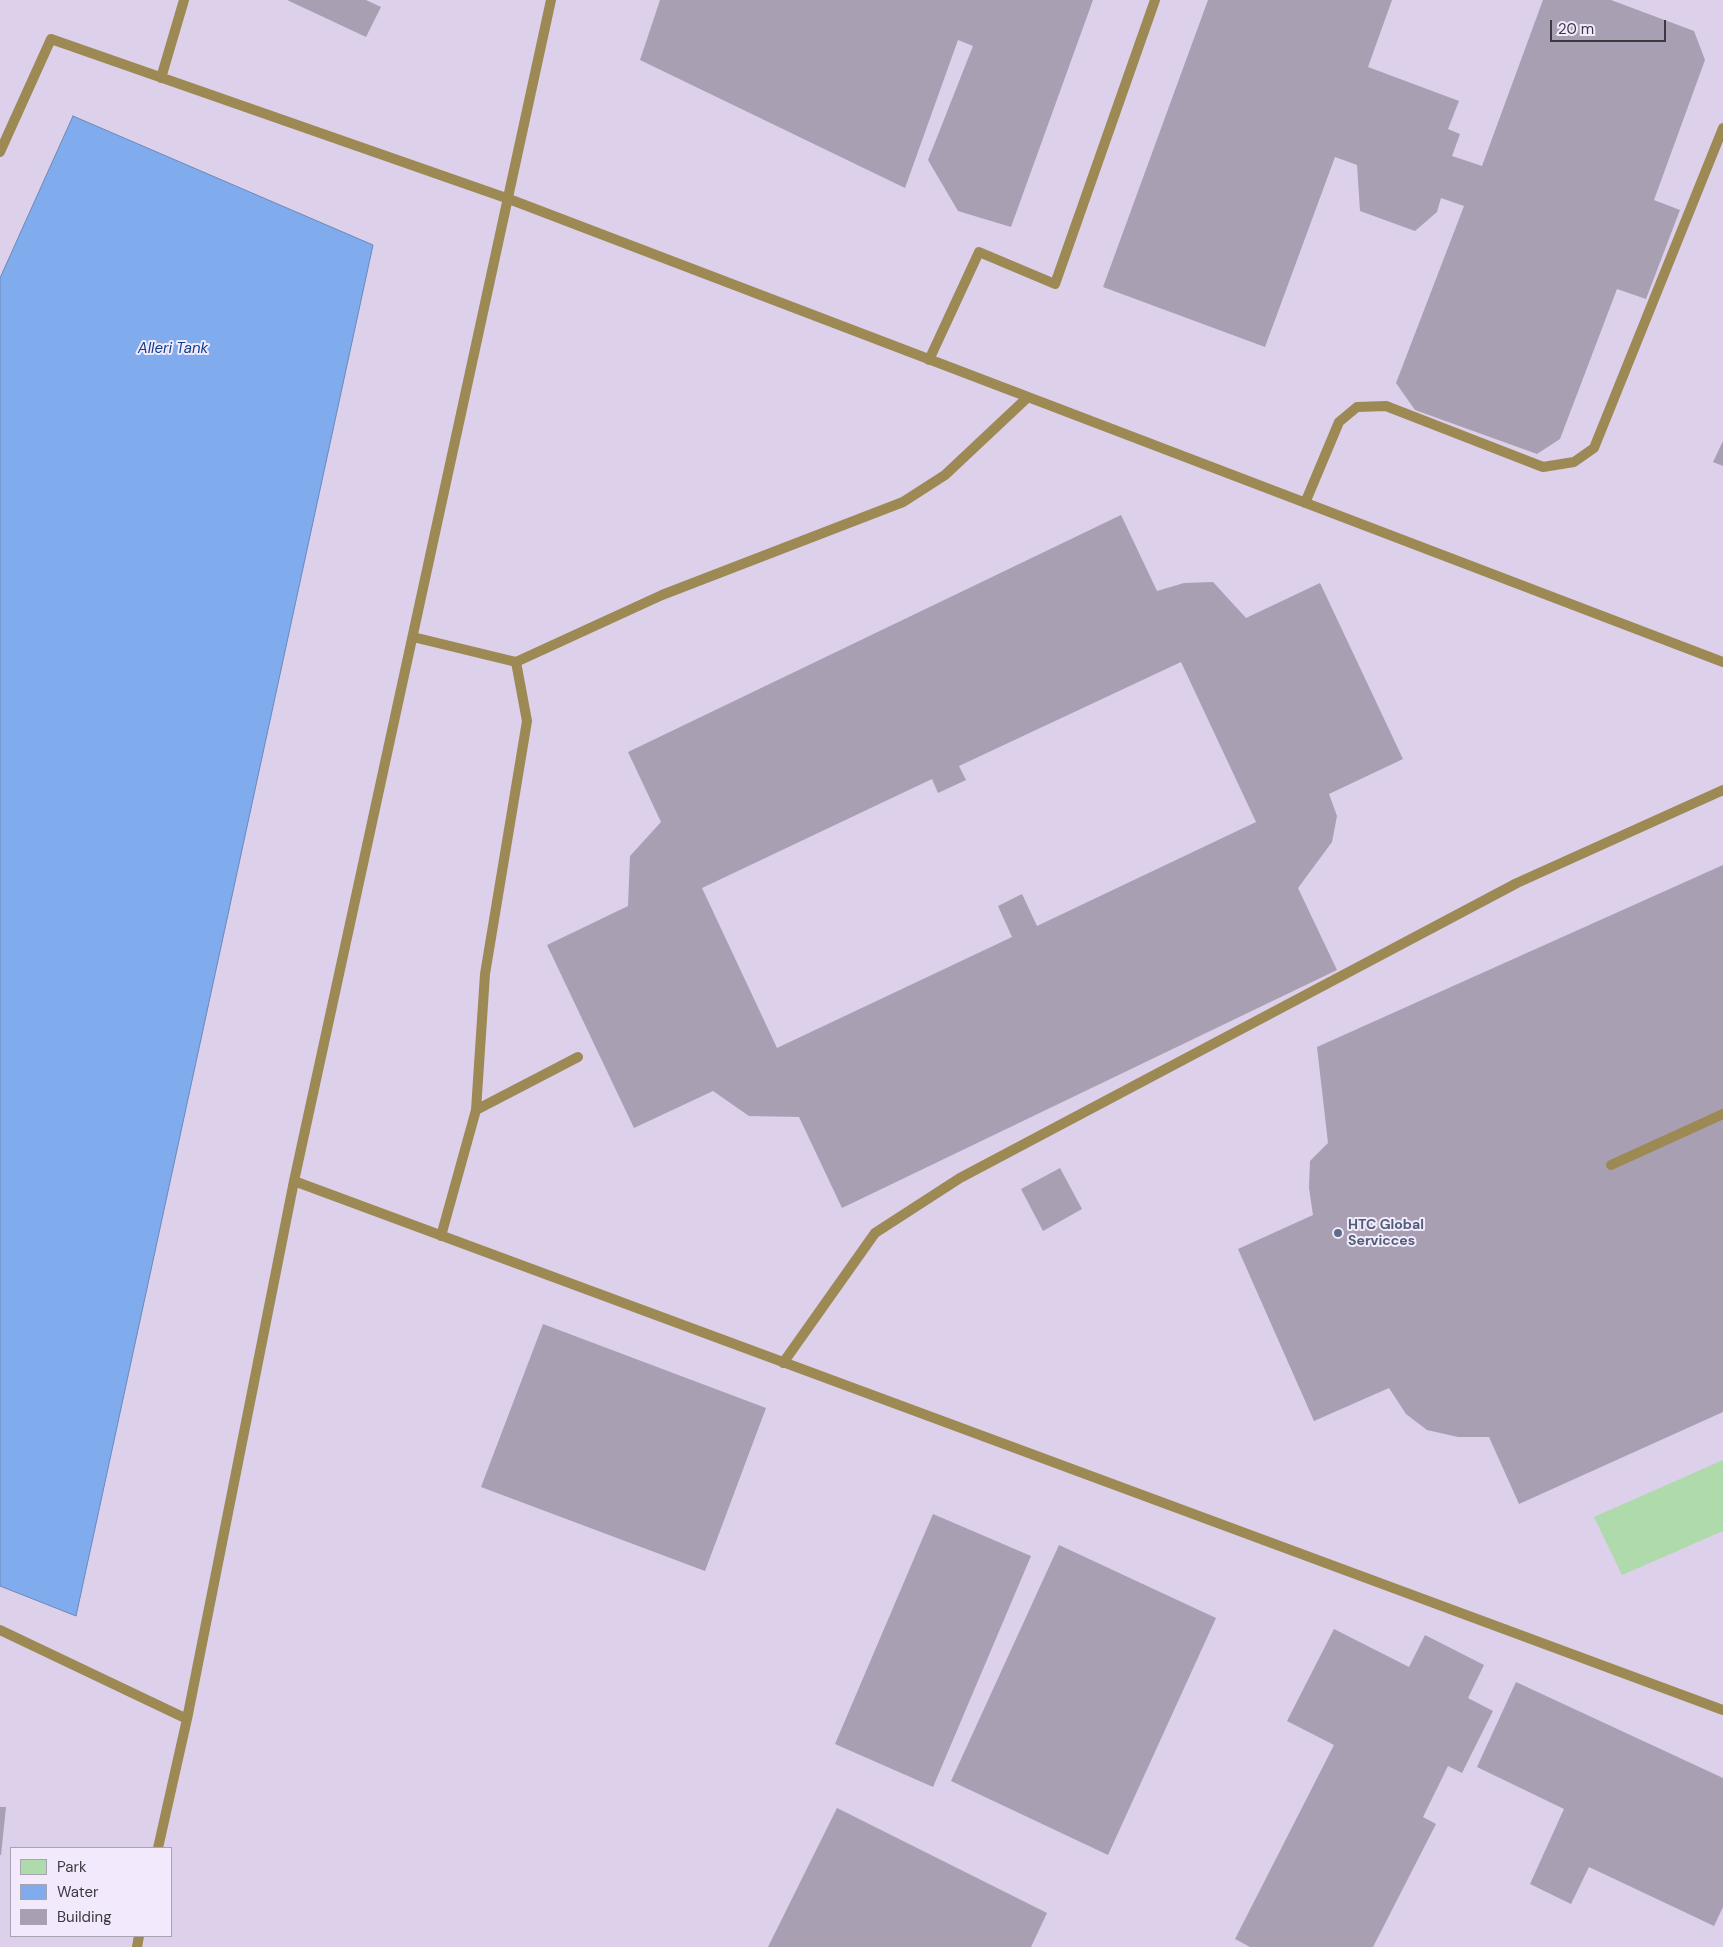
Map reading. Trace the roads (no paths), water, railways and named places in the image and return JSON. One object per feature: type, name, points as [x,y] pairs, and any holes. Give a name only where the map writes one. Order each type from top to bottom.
[{"type":"lane","points":[[161,78],[184,0]]},
{"type":"lane","points":[[158,1847],[187,1719],[294,1181],[551,0]]},
{"type":"lane","points":[[929,360],[979,252],[1055,284],[1155,0]]},
{"type":"lane","points":[[0,152],[50,39],[509,199],[1723,662]]},
{"type":"lane","points":[[1305,503],[1339,422],[1357,407],[1386,406],[1543,467],[1574,462],[1594,448],[1723,128]]},
{"type":"lane","points":[[413,637],[516,662],[662,595],[903,502],[945,475],[1028,397]]},
{"type":"lane","points":[[441,1236],[476,1110],[485,974],[527,720],[516,662]]},
{"type":"lane","points":[[783,1363],[875,1233],[960,1178],[1518,883],[1723,790]]},
{"type":"lane","points":[[476,1110],[578,1057]]},
{"type":"lane","points":[[1611,1165],[1723,1114]]},
{"type":"lane","points":[[294,1181],[1723,1710]]},
{"type":"lane","points":[[0,1630],[187,1719]]},
{"type":"water","name":"Alleri Tank","points":[[73,116],[373,245],[76,1616],[0,1586],[0,278]]},
{"type":"place","name":"HTC Global Servicces","points":[[1338,1233]]}]
